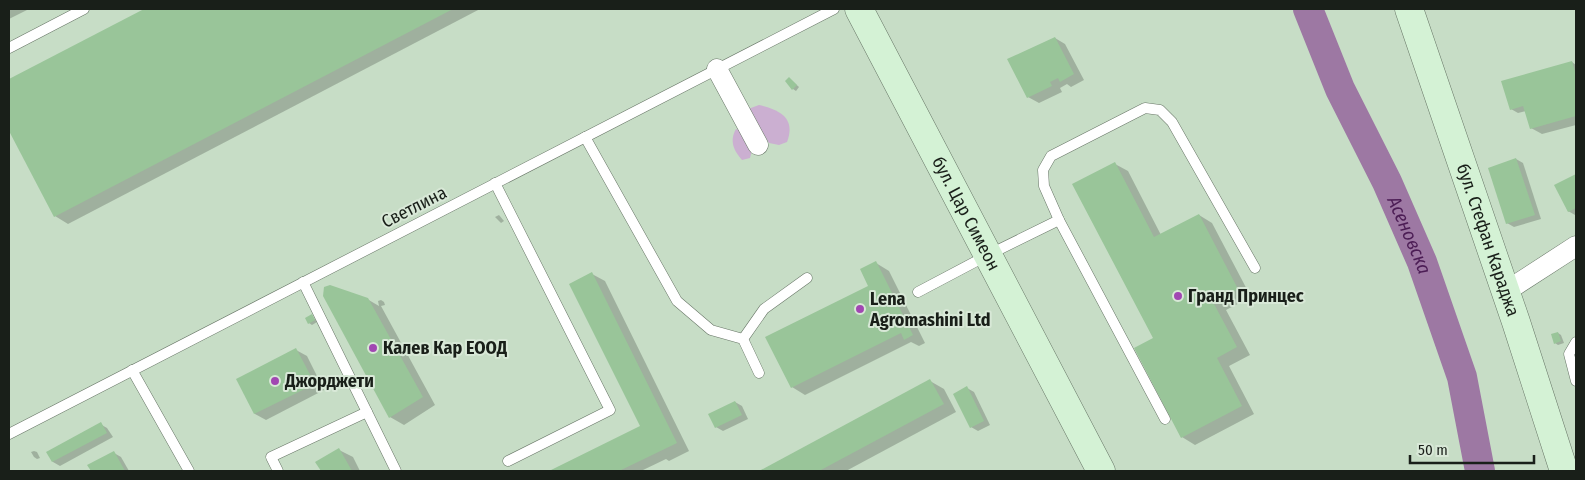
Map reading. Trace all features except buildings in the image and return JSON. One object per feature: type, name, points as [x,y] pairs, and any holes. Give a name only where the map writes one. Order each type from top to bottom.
[{"type":"main road","name":"бул. Цар Симеон","points":[[859,9],[1101,471]]},
{"type":"main road","name":"бул. Стефан Караджа","points":[[1409,9],[1564,471]]},
{"type":"street","points":[[717,69],[758,144]]},
{"type":"street","points":[[1505,292],[1576,246]]},
{"type":"lane","points":[[9,48],[84,9]]},
{"type":"lane","name":"Светлина","points":[[9,434],[834,9]]},
{"type":"lane","points":[[1165,419],[1059,220],[1044,186],[1043,170],[1051,156],[1145,108],[1160,110],[1172,122],[1255,268]]},
{"type":"lane","points":[[585,137],[677,301],[711,330],[743,339],[759,374]]},
{"type":"lane","points":[[495,184],[610,410],[508,461]]},
{"type":"lane","points":[[918,292],[1059,220]]},
{"type":"lane","points":[[743,339],[764,309],[807,278]]},
{"type":"lane","points":[[303,282],[396,471]]},
{"type":"lane","points":[[1576,342],[1569,354],[1576,381]]},
{"type":"lane","points":[[132,370],[189,471]]},
{"type":"lane","points":[[278,471],[271,456],[367,412]]},
{"type":"shaded area","points":[[9,9],[1576,9],[1576,471],[9,471]]},
{"type":"shaded area","points":[[759,105],[774,110],[788,121],[789,134],[787,142],[779,145],[769,143],[748,109]]},
{"type":"shaded area","points":[[736,129],[741,131],[752,150],[750,158],[742,160],[735,149],[733,138]]},
{"type":"waterway","name":"Асеновска","points":[[1308,9],[1340,89],[1387,182],[1422,262],[1462,377],[1480,471]]},
{"type":"place","name":"Гранд Принцес","points":[[1178,296]]},
{"type":"place","name":"Lena Agromashini Ltd","points":[[860,309]]},
{"type":"place","name":"Калев Кар ЕООД","points":[[373,348]]},
{"type":"place","name":"Джорджети","points":[[275,381]]}]
